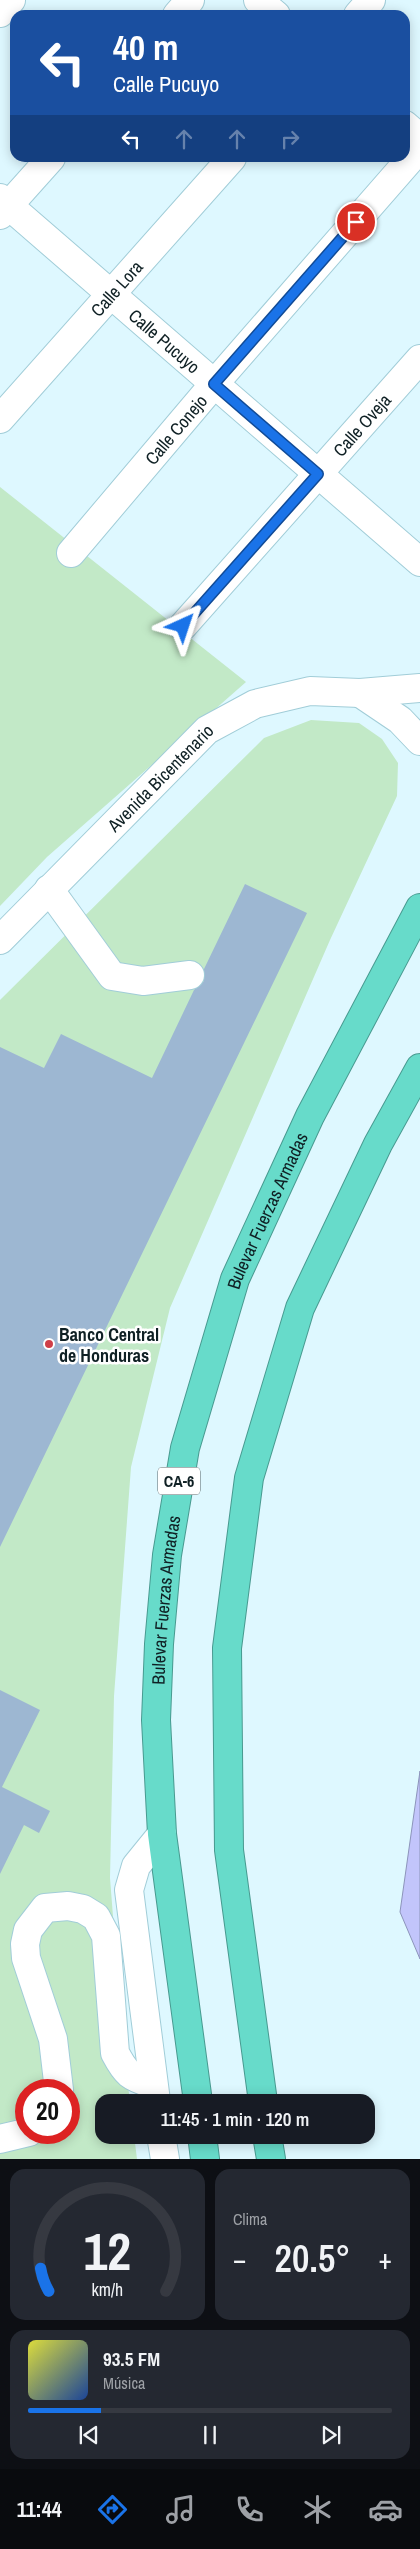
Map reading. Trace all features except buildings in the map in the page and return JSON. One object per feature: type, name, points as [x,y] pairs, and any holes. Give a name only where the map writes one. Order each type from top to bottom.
[{"type":"highway","name":"Bulevar Fuerzas Armadas","points":[[197,2094],[162,1834],[156,1720],[159,1644],[167,1555],[185,1448],[235,1279],[310,1116],[415,918]]},
{"type":"highway","points":[[262,2094],[229,1850],[227,1648],[249,1478],[300,1308],[378,1144],[420,1068]]},
{"type":"highway","points":[[203,2144],[205,2159]]},
{"type":"highway","points":[[268,2144],[271,2159]]},
{"type":"street","points":[[0,13],[11,0]]},
{"type":"street","points":[[181,10],[190,0]]},
{"type":"street","points":[[258,0],[270,10]]},
{"type":"street","points":[[362,10],[371,0]]},
{"type":"street","points":[[410,129],[420,138]]},
{"type":"street","name":"Calle Conejo","points":[[410,159],[420,148]]},
{"type":"street","points":[[3,207],[47,162]]},
{"type":"street","name":"Calle Lora","points":[[0,418],[228,162]]},
{"type":"street","name":"Calle Conejo","points":[[71,553],[214,384],[408,162]]},
{"type":"street","name":"Calle Pucuyo","points":[[3,207],[111,294],[420,562]]},
{"type":"street","name":"Calle Oveja","points":[[183,626],[420,359]]},
{"type":"street","name":"Avenida Bicentenario","points":[[0,940],[207,730],[255,704],[310,691],[360,694],[420,688]]},
{"type":"street","name":"Avenida Bicentenario","points":[[360,694],[400,720],[420,742]]},
{"type":"street","points":[[49,889],[112,976],[143,981],[190,975]]},
{"type":"street","points":[[415,918],[420,898]]},
{"type":"street","points":[[154,2093],[129,1890],[136,1866],[162,1834]]},
{"type":"street","points":[[58,2079],[53,2039],[26,1958],[25,1944],[28,1930],[36,1917],[44,1908],[56,1906],[83,1909],[96,1917],[106,1936],[116,2053],[123,2068],[132,2078],[154,2093]]},
{"type":"street","points":[[0,2139],[15,2135]]},
{"type":"street","points":[[162,2144],[165,2159]]},
{"type":"green space","points":[[0,487],[246,682],[47,857],[0,906]]},
{"type":"green space","points":[[311,720],[359,723],[382,739],[398,763],[397,796],[330,940],[170,1308],[131,1467],[114,1696],[110,1878],[123,2044],[129,2094],[95,2094],[95,2144],[135,2144],[137,2159],[0,2159],[0,1000],[264,738]]},
{"type":"water","points":[[420,1771],[420,1959],[400,1912]]},
{"type":"place","name":"Banco Central de Honduras","points":[[49,1344]]},
{"type":"route","points":[[183,626],[318,474],[214,384],[356,222]]}]
